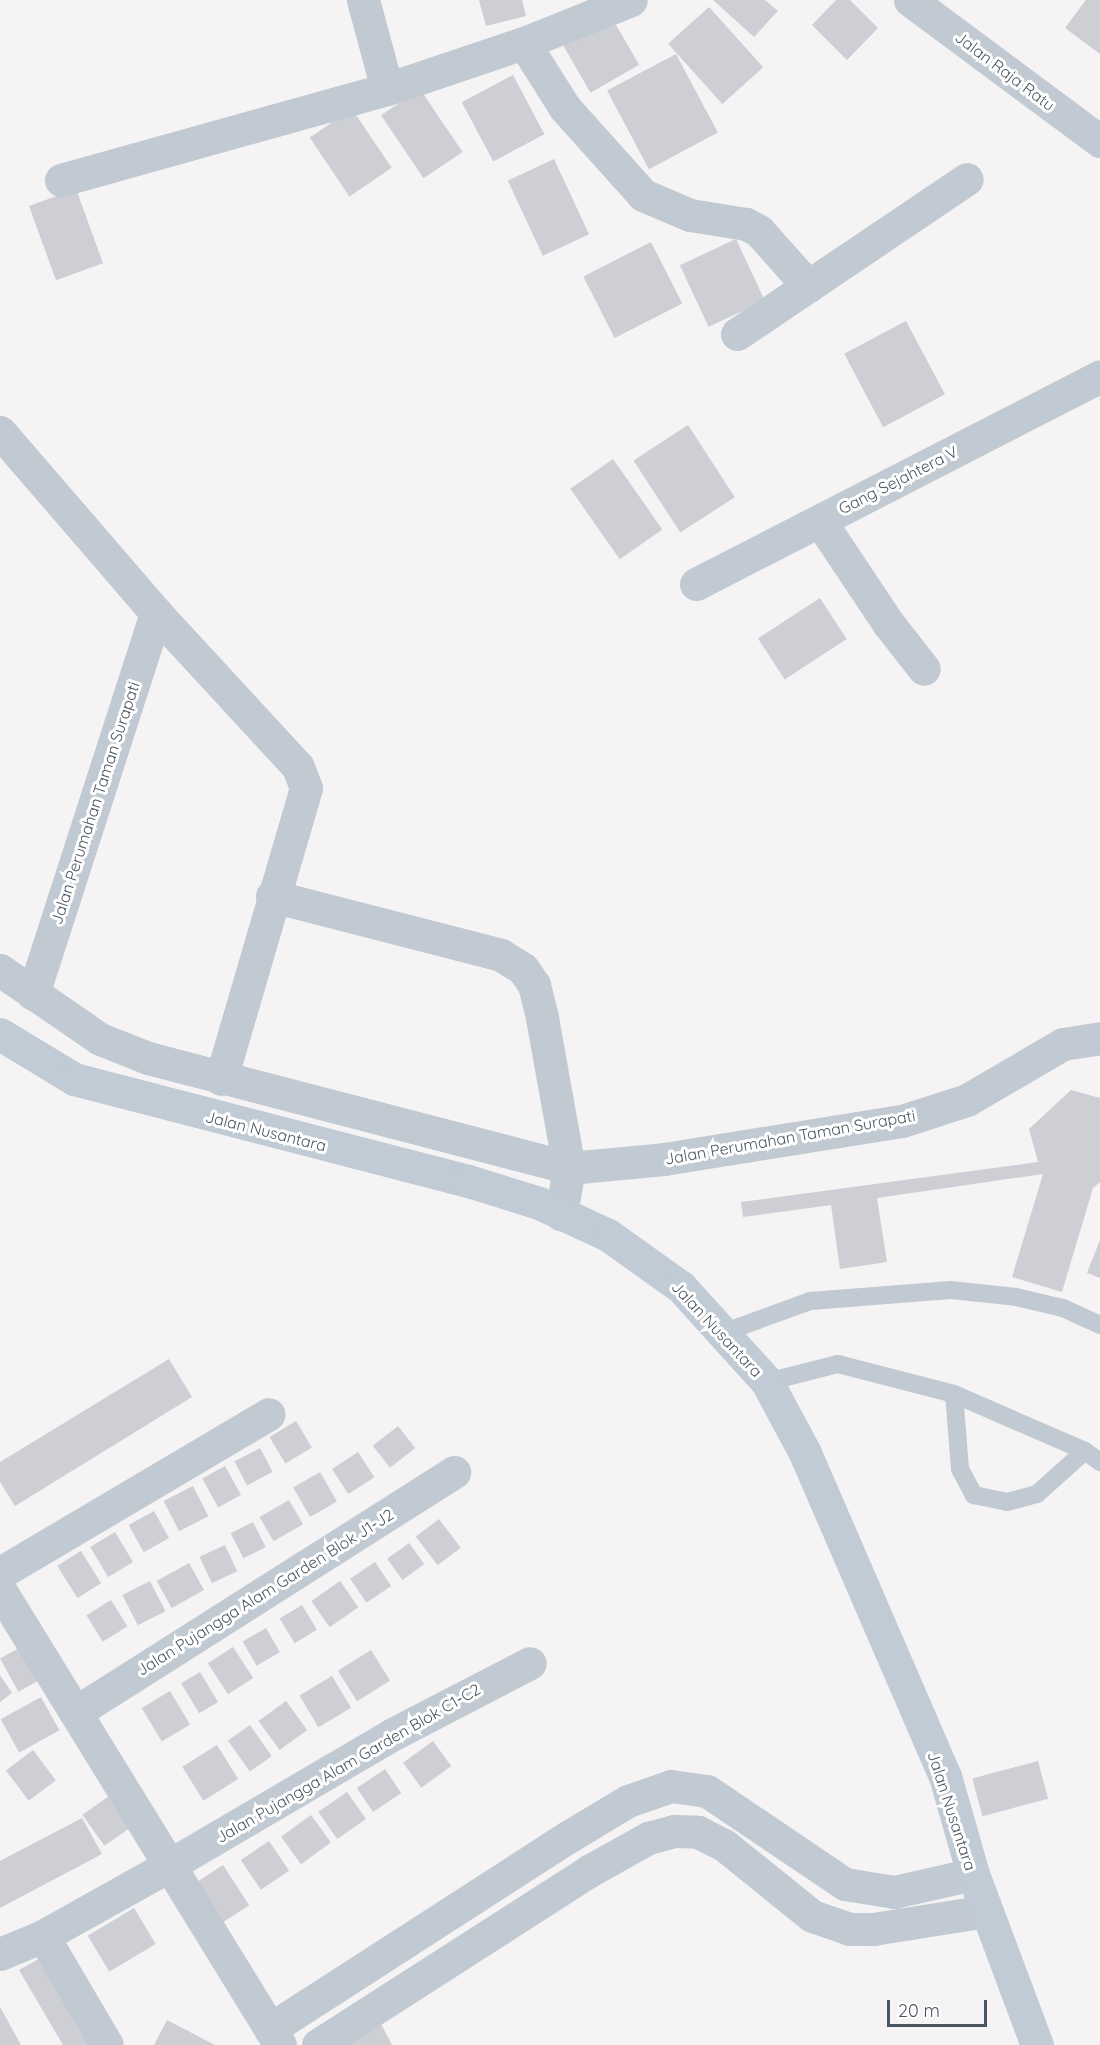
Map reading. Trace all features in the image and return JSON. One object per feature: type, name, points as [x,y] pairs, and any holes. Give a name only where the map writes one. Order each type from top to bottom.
[{"type":"street","points":[[363,0],[387,89]]},
{"type":"street","points":[[61,180],[387,89],[524,43],[631,0]]},
{"type":"street","name":"Jalan Raja Ratu","points":[[910,0],[1100,141]]},
{"type":"street","points":[[524,43],[565,108],[598,148],[643,195],[690,215],[746,224],[759,231],[808,286]]},
{"type":"street","points":[[737,334],[967,179]]},
{"type":"street","name":"Gang Sejahtera V","points":[[696,584],[1100,376]]},
{"type":"street","points":[[1,438],[156,613],[298,767],[306,788],[303,808],[272,896],[221,1079]]},
{"type":"street","points":[[820,520],[888,623],[924,669]]},
{"type":"street","name":"Jalan Perumahan Taman Surapati","points":[[33,994],[156,613]]},
{"type":"street","points":[[272,896],[501,955],[523,969],[534,985],[542,1018],[569,1168],[561,1214]]},
{"type":"street","name":"Jalan Perumahan Taman Surapati","points":[[0,970],[100,1039],[221,1079],[569,1168],[664,1159],[902,1122],[967,1100],[1063,1044],[1100,1038]]},
{"type":"street","name":"Jalan Nusantara","points":[[0,1034],[74,1079],[468,1181],[561,1214],[608,1235],[681,1287],[725,1332],[767,1382],[805,1453],[945,1776],[973,1874],[1037,2045]]},
{"type":"street","points":[[0,1574],[269,1414]]},
{"type":"street","name":"Jalan Pujangga Alam Garden Blok J1-J2","points":[[76,1712],[454,1472]]},
{"type":"street","points":[[0,1590],[275,2037],[568,1837],[628,1801],[671,1786],[707,1791],[845,1884],[894,1892],[973,1874]]},
{"type":"street","name":"Jalan Pujangga Alam Garden Blok C1-C2","points":[[0,1954],[43,1936],[168,1866],[393,1734],[530,1664]]},
{"type":"street","points":[[318,2045],[589,1871],[648,1838],[675,1831],[699,1832],[724,1845],[812,1916],[849,1929],[873,1929],[987,1911]]},
{"type":"street","points":[[43,1936],[107,2045]]},
{"type":"lane","points":[[725,1332],[810,1301],[951,1290],[1051,1305],[1100,1325]]},
{"type":"lane","points":[[767,1382],[838,1364],[954,1394],[1093,1456]]},
{"type":"lane","points":[[954,1394],[960,1469],[974,1495],[1007,1502],[1037,1494],[1093,1456]]},
{"type":"building","points":[[479,0],[522,0],[526,16],[486,26]]},
{"type":"building","points":[[713,0],[765,0],[778,11],[754,37]]},
{"type":"building","points":[[836,0],[850,0],[878,28],[847,60],[812,25]]},
{"type":"building","points":[[1086,0],[1100,0],[1100,54],[1065,28]]},
{"type":"building","points":[[709,7],[763,67],[722,104],[668,44]]},
{"type":"building","points":[[608,11],[639,65],[591,93],[560,39]]},
{"type":"building","points":[[676,54],[718,133],[649,169],[607,91]]},
{"type":"building","points":[[513,75],[544,134],[493,161],[462,102]]},
{"type":"building","points":[[420,89],[462,152],[424,178],[381,115]]},
{"type":"building","points":[[352,109],[392,168],[349,196],[310,138]]},
{"type":"building","points":[[554,159],[589,234],[543,256],[508,181]]},
{"type":"building","points":[[76,189],[103,263],[56,280],[29,206]]},
{"type":"building","points":[[736,239],[765,301],[709,327],[680,265]]},
{"type":"building","points":[[651,242],[682,303],[615,338],[583,277]]},
{"type":"building","points":[[906,321],[945,394],[883,427],[844,354]]},
{"type":"building","points":[[688,425],[735,497],[680,533],[633,460]]},
{"type":"building","points":[[613,459],[662,529],[620,559],[570,489]]},
{"type":"building","points":[[820,598],[847,639],[785,679],[758,638]]},
{"type":"building","points":[[1071,1090],[1100,1098],[1100,1182],[1093,1188],[1062,1292],[1012,1277],[1043,1174],[877,1198],[887,1262],[840,1269],[831,1205],[743,1217],[741,1202],[1038,1162],[1029,1129]]},
{"type":"building","points":[[1100,1240],[1100,1278],[1087,1273]]},
{"type":"building","points":[[169,1359],[192,1397],[15,1506],[0,1482],[0,1462]]},
{"type":"building","points":[[296,1421],[312,1448],[285,1464],[269,1437]]},
{"type":"building","points":[[398,1426],[415,1448],[390,1468],[373,1446]]},
{"type":"building","points":[[260,1448],[273,1472],[247,1485],[234,1462]]},
{"type":"building","points":[[358,1452],[374,1477],[348,1494],[332,1469]]},
{"type":"building","points":[[225,1466],[241,1495],[218,1507],[202,1479]]},
{"type":"building","points":[[320,1472],[337,1501],[310,1517],[293,1488]]},
{"type":"building","points":[[193,1486],[208,1516],[179,1531],[164,1501]]},
{"type":"building","points":[[289,1500],[303,1524],[274,1541],[260,1517]]},
{"type":"building","points":[[154,1511],[169,1538],[144,1552],[129,1525]]},
{"type":"building","points":[[439,1519],[461,1548],[438,1565],[416,1536]]},
{"type":"building","points":[[253,1522],[266,1547],[243,1558],[231,1533]]},
{"type":"building","points":[[115,1532],[133,1562],[108,1577],[90,1547]]},
{"type":"building","points":[[409,1543],[424,1564],[402,1580],[387,1559]]},
{"type":"building","points":[[225,1545],[237,1571],[212,1583],[200,1557]]},
{"type":"building","points":[[81,1551],[101,1583],[77,1598],[57,1566]]},
{"type":"building","points":[[375,1562],[391,1586],[366,1603],[350,1579]]},
{"type":"building","points":[[189,1563],[204,1590],[172,1608],[157,1581]]},
{"type":"building","points":[[150,1581],[165,1611],[138,1625],[122,1595]]},
{"type":"building","points":[[340,1581],[358,1607],[330,1627],[311,1601]]},
{"type":"building","points":[[111,1600],[127,1626],[103,1642],[86,1615]]},
{"type":"building","points":[[302,1605],[317,1630],[295,1643],[280,1618]]},
{"type":"building","points":[[266,1628],[280,1652],[257,1666],[243,1642]]},
{"type":"building","points":[[28,1643],[46,1676],[18,1692],[0,1659]]},
{"type":"building","points":[[233,1647],[253,1678],[228,1694],[208,1663]]},
{"type":"building","points":[[371,1650],[390,1681],[357,1701],[338,1671]]},
{"type":"building","points":[[200,1672],[218,1702],[199,1713],[181,1683]]},
{"type":"building","points":[[0,1675],[12,1693],[0,1702]]},
{"type":"building","points":[[332,1676],[351,1708],[318,1727],[299,1696]]},
{"type":"building","points":[[170,1691],[190,1724],[162,1741],[142,1708]]},
{"type":"building","points":[[41,1697],[59,1730],[19,1753],[1,1719]]},
{"type":"building","points":[[286,1701],[307,1730],[280,1750],[258,1721]]},
{"type":"building","points":[[250,1725],[272,1756],[250,1772],[228,1740]]},
{"type":"building","points":[[433,1741],[451,1766],[421,1788],[403,1763]]},
{"type":"building","points":[[217,1745],[238,1779],[203,1801],[182,1767]]},
{"type":"building","points":[[33,1750],[56,1780],[29,1801],[6,1770]]},
{"type":"building","points":[[1038,1761],[1048,1799],[982,1816],[972,1779]]},
{"type":"building","points":[[385,1769],[401,1793],[373,1812],[357,1788]]},
{"type":"building","points":[[347,1792],[366,1819],[337,1839],[318,1812]]},
{"type":"building","points":[[112,1794],[134,1825],[104,1846],[83,1815]]},
{"type":"building","points":[[311,1815],[331,1843],[301,1864],[281,1837]]},
{"type":"building","points":[[82,1818],[102,1854],[0,1908],[0,1861]]},
{"type":"building","points":[[269,1841],[289,1871],[261,1890],[241,1860]]},
{"type":"building","points":[[223,1865],[249,1905],[216,1927],[189,1887]]},
{"type":"building","points":[[134,1908],[156,1944],[109,1972],[88,1936]]},
{"type":"building","points":[[44,1956],[96,2045],[63,2045],[19,1970]]},
{"type":"building","points":[[0,2007],[4,2014],[21,2045],[0,2045]]},
{"type":"building","points":[[167,2020],[215,2045],[154,2045]]},
{"type":"building","points":[[381,2024],[392,2045],[342,2045]]}]
